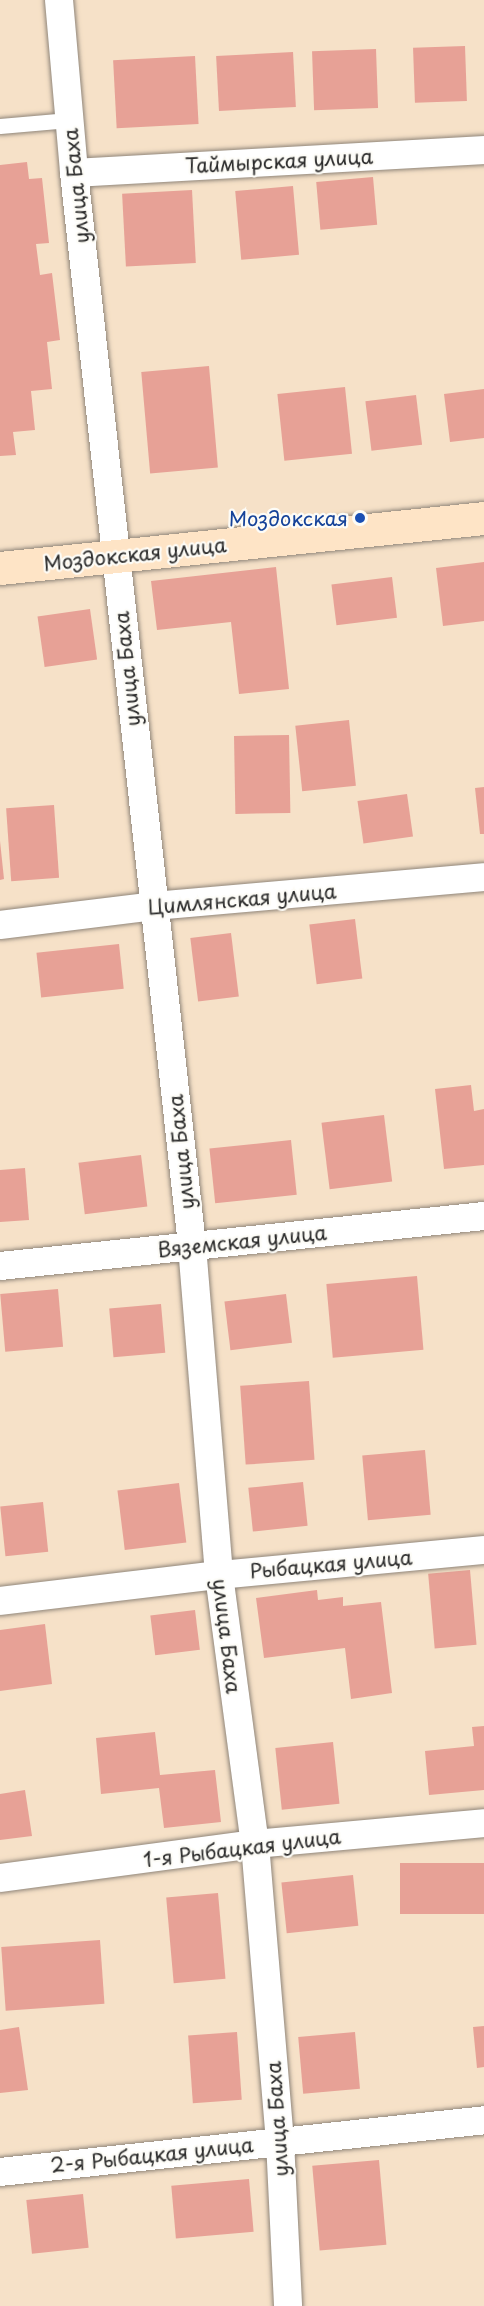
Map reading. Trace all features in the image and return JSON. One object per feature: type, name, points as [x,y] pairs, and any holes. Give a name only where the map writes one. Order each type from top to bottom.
[{"type":"main road","name":"Моздокская улица","points":[[0,568],[484,518]]},
{"type":"street","name":"улица Баха","points":[[59,0],[74,173],[114,556],[192,1246],[219,1575],[255,1844],[280,2142],[288,2306]]},
{"type":"street","name":"Таймырская улица","points":[[74,173],[484,150]]},
{"type":"street","name":"Цимлянская улица","points":[[0,925],[154,906],[484,877]]},
{"type":"street","name":"Вяземская улица","points":[[0,1266],[484,1216]]},
{"type":"street","name":"Рыбацкая улица","points":[[0,1600],[219,1575],[484,1550]]},
{"type":"street","name":"1-я Рыбацкая улица","points":[[0,1878],[255,1844],[484,1823]]},
{"type":"street","name":"2-я Рыбацкая улица","points":[[0,2172],[484,2120]]},
{"type":"lane","points":[[0,126],[69,120]]},
{"type":"building","points":[[465,46],[467,101],[415,103],[413,48]]},
{"type":"building","points":[[376,49],[378,108],[314,110],[312,51]]},
{"type":"building","points":[[293,52],[296,107],[219,111],[216,56]]},
{"type":"building","points":[[195,56],[199,124],[117,128],[113,60]]},
{"type":"building","points":[[27,162],[29,179],[42,178],[49,243],[36,244],[40,275],[52,273],[60,340],[47,342],[52,389],[31,391],[35,430],[13,432],[16,455],[0,456],[0,165]]},
{"type":"building","points":[[373,177],[377,225],[320,230],[316,182]]},
{"type":"building","points":[[293,186],[299,255],[241,260],[235,191]]},
{"type":"building","points":[[192,190],[196,263],[126,267],[122,194]]},
{"type":"building","points":[[209,366],[218,468],[150,474],[141,372]]},
{"type":"building","points":[[345,387],[352,454],[284,461],[277,394]]},
{"type":"building","points":[[484,389],[484,438],[450,442],[444,394]]},
{"type":"building","points":[[416,395],[422,445],[371,451],[365,401]]},
{"type":"building","points":[[484,562],[484,621],[443,626],[436,568]]},
{"type":"building","points":[[276,567],[289,689],[239,694],[231,622],[157,630],[151,581]]},
{"type":"building","points":[[392,577],[397,618],[336,625],[331,584]]},
{"type":"building","points":[[90,609],[97,660],[45,667],[38,616]]},
{"type":"building","points":[[349,720],[356,786],[302,791],[295,726]]},
{"type":"building","points":[[289,735],[290,813],[235,814],[234,736]]},
{"type":"building","points":[[484,787],[484,834],[480,834],[475,788]]},
{"type":"building","points":[[407,794],[413,837],[363,844],[357,801]]},
{"type":"building","points":[[54,805],[59,878],[11,881],[6,808]]},
{"type":"building","points":[[0,841],[4,879],[0,880]]},
{"type":"building","points":[[355,919],[362,979],[317,984],[309,925]]},
{"type":"building","points":[[231,933],[239,997],[198,1002],[190,938]]},
{"type":"building","points":[[119,944],[124,989],[41,997],[36,953]]},
{"type":"building","points":[[471,1085],[474,1111],[484,1109],[484,1165],[444,1169],[435,1089]]},
{"type":"building","points":[[384,1115],[392,1182],[330,1189],[321,1123]]},
{"type":"building","points":[[291,1140],[297,1195],[215,1203],[209,1149]]},
{"type":"building","points":[[141,1155],[147,1207],[85,1214],[78,1163]]},
{"type":"building","points":[[25,1168],[29,1220],[0,1222],[0,1170]]},
{"type":"building","points":[[417,1276],[423,1350],[333,1358],[326,1284]]},
{"type":"building","points":[[58,1289],[63,1347],[5,1352],[0,1294]]},
{"type":"building","points":[[286,1294],[292,1343],[230,1350],[224,1302]]},
{"type":"building","points":[[161,1304],[165,1353],[113,1357],[109,1309]]},
{"type":"building","points":[[309,1381],[315,1460],[246,1465],[240,1386]]},
{"type":"building","points":[[425,1450],[431,1515],[368,1520],[362,1455]]},
{"type":"building","points":[[303,1482],[308,1526],[253,1532],[248,1488]]},
{"type":"building","points":[[179,1483],[186,1543],[125,1550],[117,1491]]},
{"type":"building","points":[[43,1502],[48,1552],[5,1556],[0,1506]]},
{"type":"building","points":[[470,1570],[477,1645],[435,1648],[428,1574]]},
{"type":"building","points":[[317,1590],[318,1600],[343,1597],[343,1606],[381,1602],[392,1693],[351,1699],[345,1648],[264,1658],[256,1598]]},
{"type":"building","points":[[195,1610],[200,1650],[155,1655],[150,1615]]},
{"type":"building","points":[[45,1624],[52,1684],[0,1691],[0,1630]]},
{"type":"building","points":[[484,1726],[484,1790],[429,1795],[425,1751],[474,1746],[472,1727]]},
{"type":"building","points":[[155,1732],[160,1775],[215,1770],[221,1822],[164,1828],[159,1788],[101,1794],[96,1738]]},
{"type":"building","points":[[333,1742],[339,1804],[282,1810],[275,1748]]},
{"type":"building","points":[[25,1790],[32,1836],[0,1840],[0,1794]]},
{"type":"building","points":[[400,1863],[484,1863],[484,1914],[400,1914]]},
{"type":"building","points":[[353,1875],[358,1926],[287,1933],[281,1883]]},
{"type":"building","points":[[218,1893],[225,1979],[174,1983],[166,1898]]},
{"type":"building","points":[[100,1940],[104,2004],[6,2011],[1,1947]]},
{"type":"building","points":[[484,2026],[484,2067],[477,2068],[473,2027]]},
{"type":"building","points":[[19,2027],[28,2090],[0,2093],[0,2030]]},
{"type":"building","points":[[237,2032],[242,2100],[193,2103],[188,2035]]},
{"type":"building","points":[[355,2032],[360,2089],[303,2094],[298,2037]]},
{"type":"building","points":[[379,2160],[386,2245],[320,2251],[312,2166]]},
{"type":"building","points":[[249,2179],[254,2232],[176,2239],[171,2186]]},
{"type":"building","points":[[83,2194],[89,2248],[32,2254],[26,2200]]},
{"type":"place","name":"Моздокская","points":[[360,518]]}]
